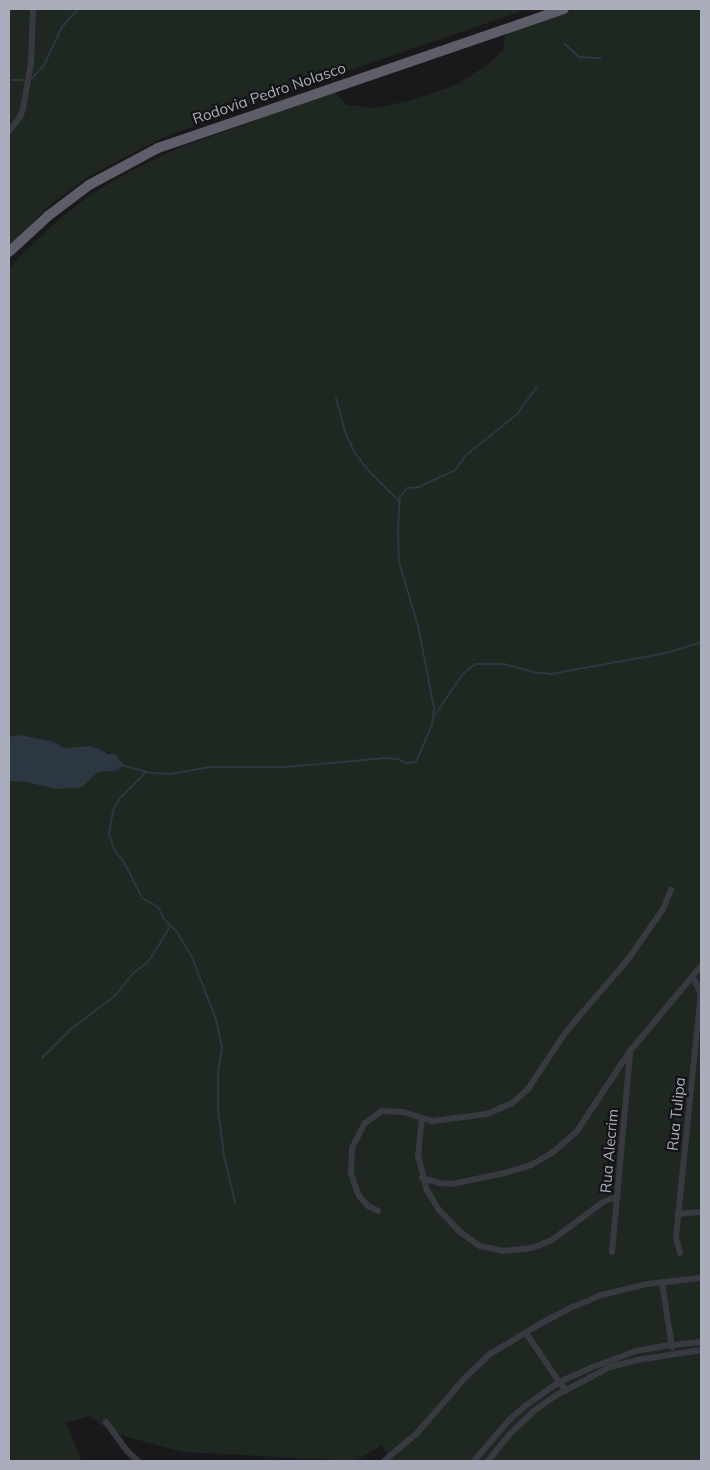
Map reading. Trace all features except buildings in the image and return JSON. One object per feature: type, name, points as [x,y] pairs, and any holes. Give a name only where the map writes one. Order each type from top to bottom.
[{"type":"highway","name":"Rodovia Pedro Nolasco","points":[[9,252],[70,199],[117,168],[151,151],[223,124],[564,9]]},
{"type":"street","points":[[9,131],[20,117],[31,64],[33,9]]},
{"type":"street","points":[[378,1210],[368,1206],[359,1196],[351,1174],[352,1148],[359,1130],[365,1122],[382,1111],[403,1112],[434,1121],[487,1114],[520,1098],[565,1034],[629,958],[663,909],[671,890]]},
{"type":"street","points":[[422,1178],[439,1183],[452,1184],[531,1166],[552,1153],[577,1131],[630,1052],[701,966]]},
{"type":"street","name":"Rua Tulipa","points":[[680,1253],[676,1238],[700,1011],[700,991],[693,978]]},
{"type":"street","name":"Rua Alecrim","points":[[612,1252],[630,1052]]},
{"type":"street","points":[[422,1118],[418,1155],[422,1178],[440,1210],[459,1231],[480,1246],[503,1251],[532,1248],[552,1240],[603,1202],[618,1196]]},
{"type":"street","points":[[678,1214],[701,1212]]},
{"type":"street","points":[[384,1461],[417,1434],[465,1378],[490,1354],[568,1308],[601,1295],[647,1284],[701,1278]]},
{"type":"street","points":[[662,1282],[673,1354]]},
{"type":"street","points":[[526,1333],[566,1390]]},
{"type":"street","points":[[474,1461],[509,1420],[559,1382],[627,1354],[649,1348],[701,1342]]},
{"type":"street","points":[[488,1461],[509,1435],[535,1410],[566,1390],[610,1367],[701,1350]]},
{"type":"street","points":[[106,1422],[136,1461]]},
{"type":"shaded area","points":[[9,9],[528,9],[257,102],[162,138],[89,176],[50,205],[9,247]]},
{"type":"shaded area","points":[[575,9],[701,9],[701,1461],[386,1461],[388,1455],[382,1445],[355,1461],[182,1452],[127,1437],[105,1428],[90,1416],[66,1423],[82,1461],[9,1461],[9,781],[25,782],[56,789],[77,788],[98,772],[115,771],[119,761],[111,753],[89,746],[65,748],[51,741],[9,737],[9,270],[16,260],[59,219],[94,192],[130,171],[176,149],[334,92],[347,105],[376,108],[412,100],[456,85],[487,65],[503,51],[505,34]]},
{"type":"shaded area","points":[[19,735],[51,741],[65,748],[89,746],[100,749],[108,754],[116,754],[119,761],[123,762],[123,766],[115,771],[98,772],[83,786],[77,788],[56,789],[25,782],[9,781],[9,737]]},
{"type":"waterway","points":[[32,78],[44,65],[62,27],[78,9]]},
{"type":"waterway","points":[[565,44],[579,57],[601,58]]},
{"type":"waterway","points":[[9,80],[24,80]]},
{"type":"waterway","points":[[121,765],[151,773],[170,774],[210,767],[285,767],[386,758],[398,759],[405,763],[416,762],[432,725],[434,708],[418,626],[399,562],[400,497],[407,488],[419,487],[455,470],[465,456],[517,414],[537,386]]},
{"type":"waterway","points":[[336,398],[345,432],[355,453],[368,470],[399,501]]},
{"type":"waterway","points":[[435,715],[462,675],[475,664],[504,664],[533,672],[551,674],[666,653],[701,642]]},
{"type":"waterway","points":[[146,772],[119,799],[113,811],[109,834],[115,851],[124,862],[142,898],[158,907],[164,919],[177,932],[191,955],[216,1019],[222,1047],[218,1073],[218,1109],[224,1156],[235,1202]]},
{"type":"waterway","points":[[42,1058],[71,1029],[116,995],[133,973],[147,963],[170,926]]}]
